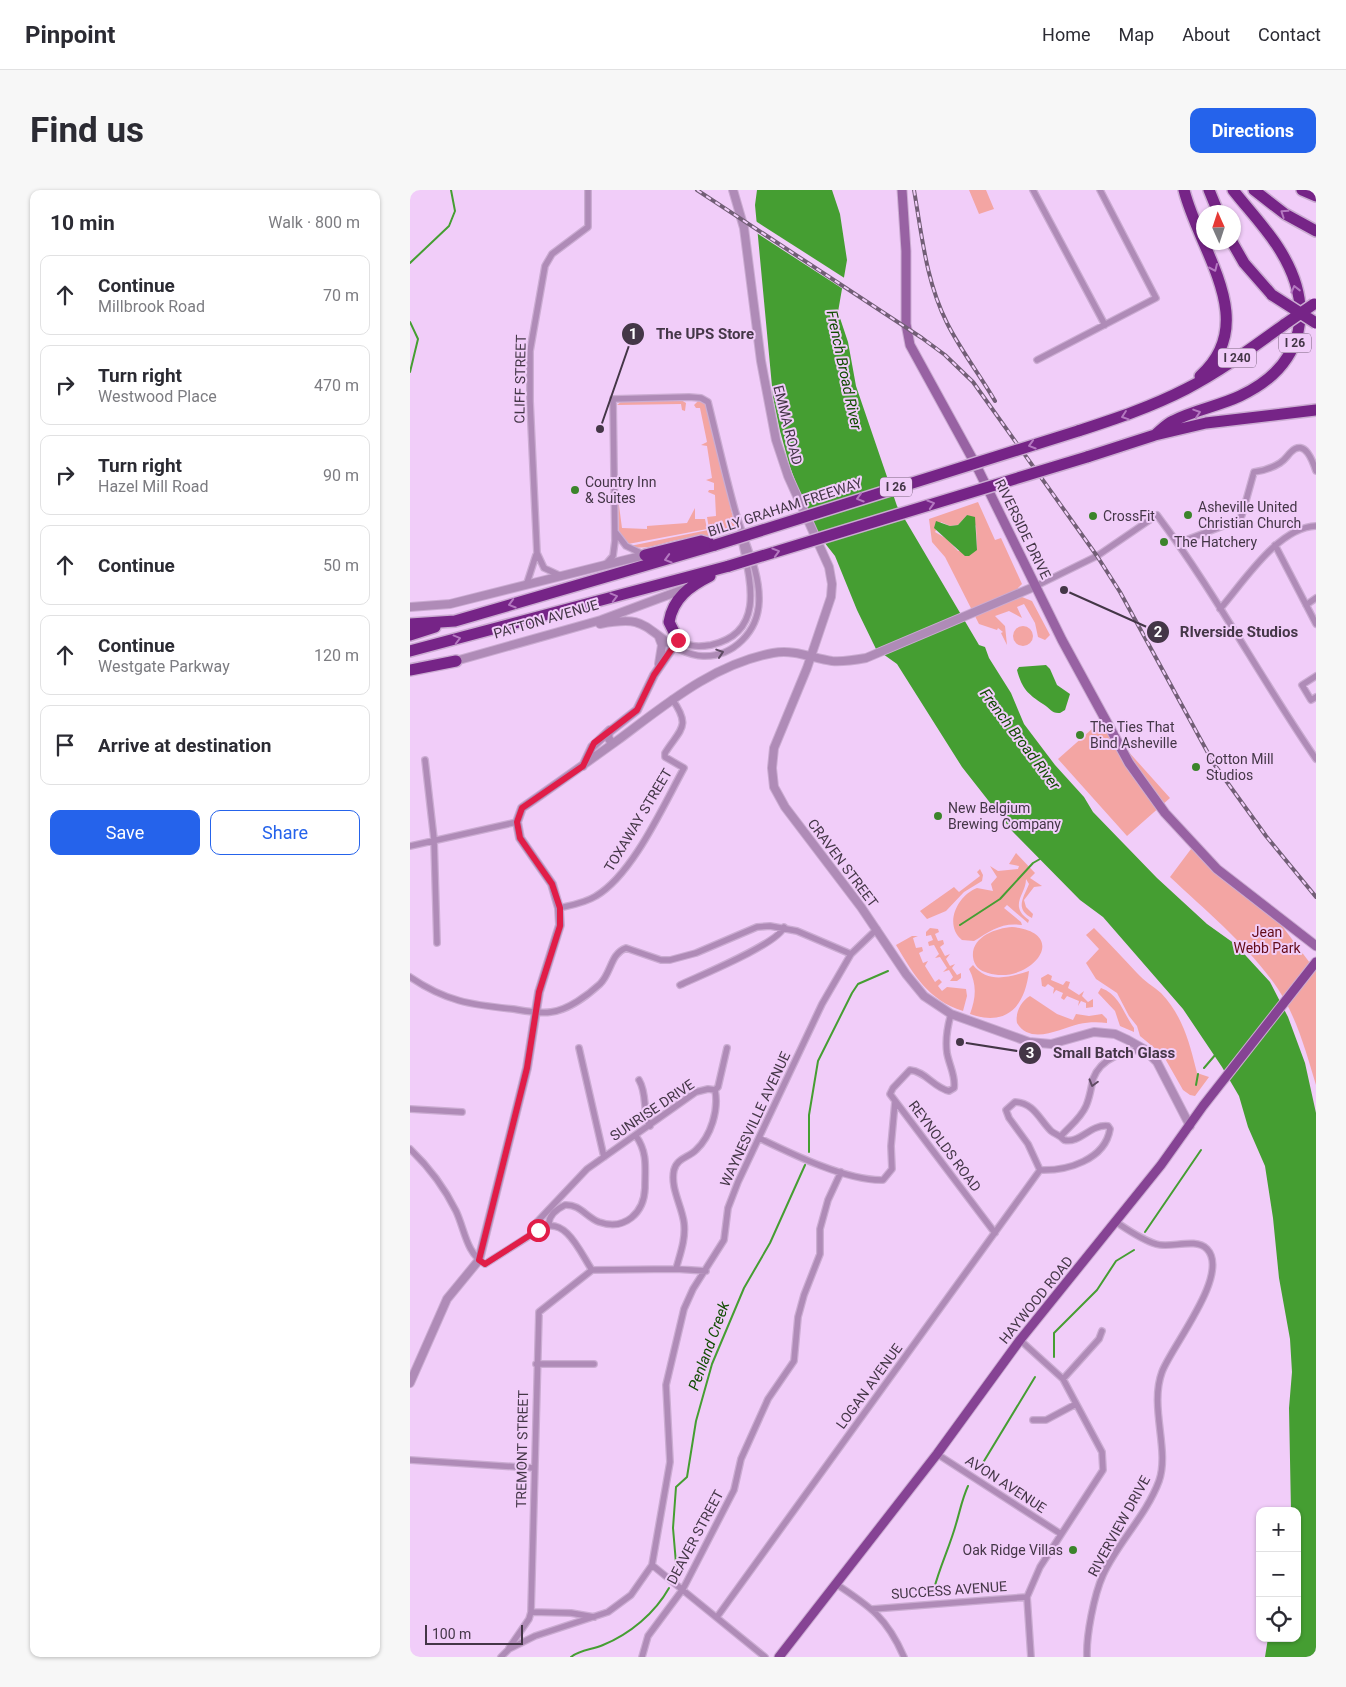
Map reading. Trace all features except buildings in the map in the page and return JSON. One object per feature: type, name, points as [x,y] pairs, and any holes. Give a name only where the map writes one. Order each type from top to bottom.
[{"type":"highway","name":"I 26","points":[[1184,190],[1193,220],[1220,282],[1226,300],[1228,319],[1226,334],[1209,368],[1186,389]]},
{"type":"highway","points":[[1209,190],[1215,205]]},
{"type":"highway","name":"I 26","points":[[410,652],[729,566],[1087,457],[1155,435],[1172,421],[1234,399],[1266,382],[1281,368],[1292,352],[1297,337],[1298,305],[1290,270],[1278,247],[1233,190]]},
{"type":"highway","points":[[1254,190],[1285,214],[1316,231]]},
{"type":"highway","points":[[1302,190],[1316,196]]},
{"type":"highway","points":[[1237,250],[1244,263],[1272,296],[1316,323]]},
{"type":"highway","name":"BILLY GRAHAM FREEWAY","points":[[410,624],[456,621],[715,545],[1131,414],[1186,389],[1228,364],[1315,304]]},
{"type":"highway","points":[[1155,435],[1206,423],[1264,418],[1316,410]]},
{"type":"highway","points":[[1264,418],[1316,418]]},
{"type":"highway","points":[[645,555],[700,541],[715,545]]},
{"type":"highway","points":[[676,643],[671,627],[671,614],[674,604],[688,587],[729,566]]},
{"type":"highway","points":[[410,635],[456,621]]},
{"type":"highway","points":[[410,670],[456,660]]},
{"type":"main road","name":"RIVERSIDE DRIVE","points":[[902,190],[906,261],[906,324],[910,345],[980,475],[1120,749],[1164,813],[1182,833],[1230,881],[1316,946]]},
{"type":"main road","name":"HAYWOOD ROAD","points":[[779,1657],[937,1454],[1020,1340],[1116,1222],[1190,1126],[1203,1106],[1316,962]]},
{"type":"street","name":"CLIFF STREET","points":[[527,583],[537,553],[530,401],[533,332],[545,266],[552,254],[588,227],[588,190]]},
{"type":"street","name":"EMMA ROAD","points":[[733,190],[744,228],[761,361],[776,440],[788,476],[831,576],[831,597],[811,657]]},
{"type":"street","points":[[1032,190],[1105,325]]},
{"type":"street","points":[[1037,360],[1156,298],[1100,190]]},
{"type":"street","points":[[606,564],[613,556],[615,529],[612,399],[690,397],[701,398],[708,402],[735,511],[751,585],[751,599],[744,624],[735,635],[705,646],[676,643]]},
{"type":"street","points":[[1178,543],[1239,520],[1254,472],[1280,463],[1292,450],[1298,448],[1307,451],[1311,455],[1316,471]]},
{"type":"street","points":[[586,624],[634,620],[659,637],[676,643],[701,656],[716,655],[740,643],[754,626],[759,601],[752,562],[735,511]]},
{"type":"street","points":[[410,1383],[447,1299],[479,1260],[527,1068],[542,978],[558,934],[560,908],[552,884],[520,838],[517,822],[522,808],[583,766],[672,700],[704,679],[763,655],[791,652],[847,662],[879,655],[1036,586],[1097,556],[1157,515],[1178,543],[1276,700],[1316,759]]},
{"type":"street","points":[[1220,609],[1275,545],[1294,532],[1316,526]]},
{"type":"street","points":[[615,529],[617,538],[626,546],[645,555]]},
{"type":"street","points":[[1275,545],[1316,624]]},
{"type":"street","points":[[537,553],[544,568],[559,575]]},
{"type":"street","points":[[410,607],[450,604],[527,583],[645,555]]},
{"type":"street","name":"PATTON AVENUE","points":[[410,676],[456,660],[586,624],[688,587]]},
{"type":"street","points":[[1306,605],[1316,598]]},
{"type":"street","points":[[658,668],[662,645],[659,637]]},
{"type":"street","points":[[583,766],[592,747],[610,730],[637,710],[658,668],[676,643]]},
{"type":"street","name":"CRAVEN STREET","points":[[811,657],[774,748],[772,768],[774,787],[785,807],[877,929],[916,988],[936,1005],[951,1014],[1039,1044],[1051,1044],[1082,1033],[1103,1032],[1115,1034],[1144,1049],[1157,1062],[1190,1126]]},
{"type":"street","points":[[1316,676],[1302,685],[1312,700],[1316,697]]},
{"type":"street","name":"TOXAWAY STREET","points":[[560,908],[595,897],[614,882],[630,862],[684,768],[665,757],[665,753],[682,732],[684,724],[680,711],[672,700]]},
{"type":"street","points":[[610,730],[608,737],[612,744]]},
{"type":"street","points":[[425,760],[434,840],[437,943]]},
{"type":"street","points":[[410,846],[508,826],[517,822]]},
{"type":"street","points":[[410,977],[432,992],[472,1005],[551,1012],[561,1010],[589,992],[606,976],[615,954],[626,948],[661,960],[670,960],[696,953],[757,927],[784,927],[852,954]]},
{"type":"street","points":[[680,985],[753,951],[778,936],[784,927]]},
{"type":"street","name":"WAYNESVILLE AVENUE","points":[[501,1657],[509,1649],[535,1636],[596,1618],[621,1604],[632,1595],[652,1565],[670,1462],[666,1385],[684,1309],[690,1294],[724,1240],[728,1208],[738,1182],[822,1004],[852,954],[877,929]]},
{"type":"street","points":[[895,1102],[890,1094],[892,1088],[910,1070],[916,1071],[942,1090],[949,1091],[954,1088],[955,1081],[947,1046],[946,1030],[951,1014]]},
{"type":"street","points":[[579,1048],[604,1157]]},
{"type":"street","points":[[714,1090],[718,1087],[727,1048]]},
{"type":"street","points":[[1061,1136],[1079,1118],[1086,1107],[1094,1078],[1100,1068],[1118,1053],[1144,1049]]},
{"type":"street","points":[[639,1080],[644,1091],[647,1119],[650,1126]]},
{"type":"street","name":"SUNRISE DRIVE","points":[[533,1233],[532,1230],[535,1224],[566,1189],[604,1157],[696,1092],[708,1089],[714,1090],[717,1106],[708,1134],[696,1149],[679,1160],[674,1170],[674,1183],[684,1231],[676,1269]]},
{"type":"street","name":"REYNOLDS ROAD","points":[[759,1138],[796,1156],[841,1172],[868,1181],[883,1180],[892,1170],[891,1146],[895,1102]]},
{"type":"street","name":"REYNOLDS ROAD","points":[[895,1102],[995,1233]]},
{"type":"street","points":[[1015,1102],[1029,1105],[1054,1133],[1061,1136],[1064,1140],[1071,1141],[1091,1128],[1102,1125],[1108,1126],[1110,1130],[1106,1144],[1098,1153],[1066,1169],[1040,1170],[1028,1144],[1009,1118],[1006,1110],[1015,1102]]},
{"type":"street","points":[[410,1109],[462,1112]]},
{"type":"street","points":[[549,1225],[550,1218],[554,1212],[565,1205],[574,1206],[596,1220],[606,1223],[620,1223],[637,1214],[644,1201],[646,1163],[644,1150],[636,1136]]},
{"type":"street","points":[[410,1149],[432,1171],[456,1211],[470,1248],[479,1260],[485,1264],[549,1225],[558,1226],[565,1232],[592,1270],[676,1269],[706,1271]]},
{"type":"street","name":"LOGAN AVENUE","points":[[717,1617],[1040,1170]]},
{"type":"street","name":"DEAVER STREET","points":[[642,1657],[648,1636],[683,1589],[734,1490],[740,1459],[768,1399],[794,1362],[798,1317],[804,1294],[820,1254],[820,1229],[828,1200],[841,1172]]},
{"type":"street","name":"RIVERVIEW DRIVE","points":[[1087,1657],[1090,1624],[1102,1576],[1146,1508],[1160,1479],[1161,1461],[1157,1402],[1162,1372],[1210,1284],[1212,1267],[1211,1255],[1206,1248],[1196,1245],[1155,1244],[1116,1222]]},
{"type":"street","name":"TREMONT STREET","points":[[509,1649],[525,1626],[531,1612],[538,1312],[592,1270]]},
{"type":"street","points":[[1063,1379],[1099,1339],[1102,1331]]},
{"type":"street","points":[[1020,1340],[1063,1379],[1102,1452],[1104,1464],[1092,1489],[1040,1566],[1027,1597],[1031,1657]]},
{"type":"street","points":[[536,1364],[594,1364]]},
{"type":"street","points":[[1033,1420],[1046,1420],[1076,1404]]},
{"type":"street","name":"AVON AVENUE","points":[[937,1454],[1061,1534]]},
{"type":"street","points":[[410,1460],[534,1468]]},
{"type":"street","points":[[652,1565],[765,1657]]},
{"type":"street","points":[[836,1584],[874,1609],[896,1638],[904,1657]]},
{"type":"street","name":"SUCCESS AVENUE","points":[[874,1609],[1027,1597]]},
{"type":"street","points":[[531,1612],[571,1613],[596,1618]]},
{"type":"green space","points":[[969,190],[986,190],[994,209],[979,214]]},
{"type":"green space","points":[[681,400],[686,403],[685,411],[682,410],[681,404],[617,405],[622,401]]},
{"type":"green space","points":[[699,400],[705,401],[735,526],[710,534],[707,517],[716,516],[715,495],[708,492],[709,490],[714,490],[714,483],[706,480],[712,478],[707,446],[701,445],[707,442],[700,408],[696,408],[694,405]]},
{"type":"green space","points":[[618,498],[622,528],[647,529],[647,526],[687,523],[695,508],[695,519],[705,519],[707,529],[628,544],[619,531]]},
{"type":"green space","points":[[978,502],[995,540],[1001,538],[1022,584],[1018,588],[1022,597],[1032,601],[1050,635],[1045,640],[1038,637],[1035,623],[1024,604],[1017,607],[1022,618],[1009,611],[995,616],[1005,626],[1007,645],[1001,633],[1003,632],[998,628],[997,630],[979,624],[945,557],[932,542],[929,519]],"holes":[[[967,515],[976,526],[977,550],[958,551],[947,539],[935,532],[941,522],[950,526],[958,525]]]},
{"type":"green space","points":[[708,530],[709,536],[677,540],[642,548],[630,546]]},
{"type":"green space","points":[[1023,626],[1030,629],[1033,636],[1030,643],[1023,646],[1016,643],[1013,636],[1016,629]]},
{"type":"green space","points":[[1101,721],[1170,798],[1127,836],[1058,759]]},
{"type":"green space","name":"Jean Webb Park","points":[[1194,845],[1279,922],[1316,971],[1316,1085],[1296,1023],[1285,1000],[1267,973],[1213,916],[1170,877]]},
{"type":"green space","points":[[1016,853],[1035,873],[1030,878],[1042,886],[1034,887],[1024,900],[1026,907],[1033,914],[1032,918],[1023,911],[1022,907],[1023,898],[1029,884],[1026,879],[1019,905],[1023,915],[1029,920],[1028,923],[1007,905],[1004,908],[1022,925],[1002,926],[974,941],[962,940],[956,933],[953,918],[959,903],[977,888],[993,891],[991,884],[997,877],[990,866],[998,871],[1018,869],[1019,866],[1009,864]]},
{"type":"green space","points":[[980,869],[983,875],[982,881],[964,892],[946,911],[927,919],[920,911],[954,887],[959,892],[980,876],[977,872]]},
{"type":"green space","points":[[1012,927],[1030,931],[1040,939],[1042,948],[1039,957],[1030,966],[1018,972],[1004,975],[988,973],[980,969],[973,957],[973,950],[976,944],[980,939],[992,932]]},
{"type":"green space","points":[[930,928],[938,929],[939,932],[935,934],[938,941],[943,940],[944,944],[940,947],[945,956],[950,954],[946,959],[950,966],[955,964],[952,968],[957,975],[961,973],[961,978],[957,981],[950,981],[953,977],[949,970],[943,972],[947,968],[940,957],[935,958],[939,954],[934,945],[929,946],[928,942],[933,940],[931,935],[926,936],[926,932]]},
{"type":"green space","points":[[1094,928],[1140,976],[1161,993],[1174,1010],[1187,1038],[1197,1073],[1209,1077],[1195,1096],[1183,1090],[1163,1055],[1140,1036],[1137,1026],[1129,1016],[1117,993],[1096,979],[1086,963],[1099,949],[1086,935]]},
{"type":"green space","points":[[912,936],[918,936],[913,938],[916,948],[922,947],[923,951],[919,953],[923,963],[928,961],[925,966],[935,982],[939,979],[942,982],[938,986],[942,991],[947,987],[966,989],[967,996],[963,1011],[940,1000],[931,993],[909,966],[896,945]]},
{"type":"green space","points":[[973,965],[985,975],[992,977],[1007,977],[1029,971],[1023,994],[1012,1010],[994,1018],[970,1014],[975,991],[969,969]]},
{"type":"green space","points":[[1048,974],[1052,976],[1051,980],[1063,985],[1066,981],[1070,982],[1068,988],[1079,995],[1084,991],[1082,996],[1088,1002],[1093,999],[1093,1007],[1086,1008],[1086,1003],[1081,1001],[1078,1006],[1079,1001],[1067,996],[1064,1000],[1061,998],[1063,993],[1056,990],[1053,994],[1054,988],[1048,984],[1045,987],[1042,986],[1041,978]]},
{"type":"green space","points":[[1101,988],[1113,995],[1117,1000],[1134,1028],[1134,1032],[1120,1026],[1115,1011],[1098,993]]},
{"type":"green space","points":[[1030,996],[1057,1014],[1073,1020],[1076,1014],[1089,1016],[1102,1014],[1107,1019],[1107,1023],[1079,1024],[1046,1034],[1030,1033],[1023,1030],[1017,1023],[1017,1019],[1021,1004]]},
{"type":"water","name":"French Broad River","points":[[757,190],[832,190],[840,214],[847,260],[838,312],[848,342],[856,386],[897,506],[979,645],[985,647],[989,658],[1011,693],[1024,724],[1055,765],[1084,797],[1093,812],[1157,878],[1207,924],[1235,944],[1270,982],[1288,1017],[1305,1063],[1316,1113],[1316,1657],[1265,1657],[1267,1642],[1301,1642],[1301,1507],[1291,1507],[1289,1408],[1292,1372],[1290,1339],[1279,1278],[1273,1218],[1265,1166],[1248,1127],[1239,1096],[1183,1009],[1103,917],[1080,900],[1013,832],[962,767],[897,664],[876,649],[857,610],[835,556],[813,528],[790,467],[780,431],[773,397],[755,205]]},
{"type":"water","points":[[967,515],[975,517],[977,550],[969,556],[965,556],[934,528],[936,521],[950,526],[958,525]]},
{"type":"water","points":[[1046,665],[1050,669],[1057,685],[1070,694],[1065,710],[1060,713],[1053,712],[1030,694],[1023,686],[1017,670],[1019,667]]},
{"type":"pier","points":[[754,220],[846,279],[843,289],[755,232]]},
{"type":"waterway","points":[[410,263],[449,226],[455,211],[451,190]]},
{"type":"waterway","points":[[410,322],[418,339],[410,372]]},
{"type":"waterway","name":"Penland Creek","points":[[960,925],[1000,899],[1033,863],[1040,859]]},
{"type":"waterway","name":"Penland Creek","points":[[809,1152],[809,1115],[818,1061],[858,984],[888,971]]},
{"type":"waterway","points":[[1204,1068],[1216,1054]]},
{"type":"waterway","points":[[1196,1085],[1198,1074]]},
{"type":"waterway","points":[[1145,1232],[1201,1150]]},
{"type":"waterway","name":"Penland Creek","points":[[677,1575],[673,1528],[676,1487],[687,1477],[696,1421],[712,1364],[744,1288],[770,1243],[805,1165]]},
{"type":"waterway","points":[[1054,1357],[1054,1333],[1097,1290],[1116,1261],[1134,1250]]},
{"type":"waterway","points":[[981,1466],[1035,1377]]},
{"type":"waterway","points":[[934,1589],[968,1486]]},
{"type":"waterway","name":"Penland Creek","points":[[571,1657],[579,1652],[599,1647],[632,1629],[657,1606],[669,1588]]},
{"type":"railway","points":[[697,190],[922,338],[945,355],[973,382],[1097,556],[1120,592],[1214,764],[1266,836],[1316,897]]},
{"type":"railway","points":[[914,190],[929,275],[940,307],[958,343],[995,401]]},
{"type":"place","name":"The UPS Store","points":[[600,429]]},
{"type":"place","name":"Country Inn & Suites","points":[[575,490]]},
{"type":"place","name":"Asheville United Christian Church","points":[[1188,515]]},
{"type":"place","name":"CrossFit","points":[[1093,516]]},
{"type":"place","name":"The Hatchery","points":[[1164,542]]},
{"type":"place","name":"RIverside Studios","points":[[1064,590]]},
{"type":"place","name":"The Ties That Bind Asheville","points":[[1080,735]]},
{"type":"place","name":"Cotton Mill Studios","points":[[1196,767]]},
{"type":"place","name":"New Belgium Brewing Company","points":[[938,816]]},
{"type":"place","name":"Small Batch Glass","points":[[960,1042]]},
{"type":"place","name":"Oak Ridge Villas","points":[[1073,1550]]},
{"type":"route","points":[[538,1230],[485,1264],[479,1260],[527,1068],[542,978],[560,926],[560,908],[552,884],[520,838],[517,822],[522,808],[583,766],[594,743],[637,710],[654,675],[678,640]]}]
